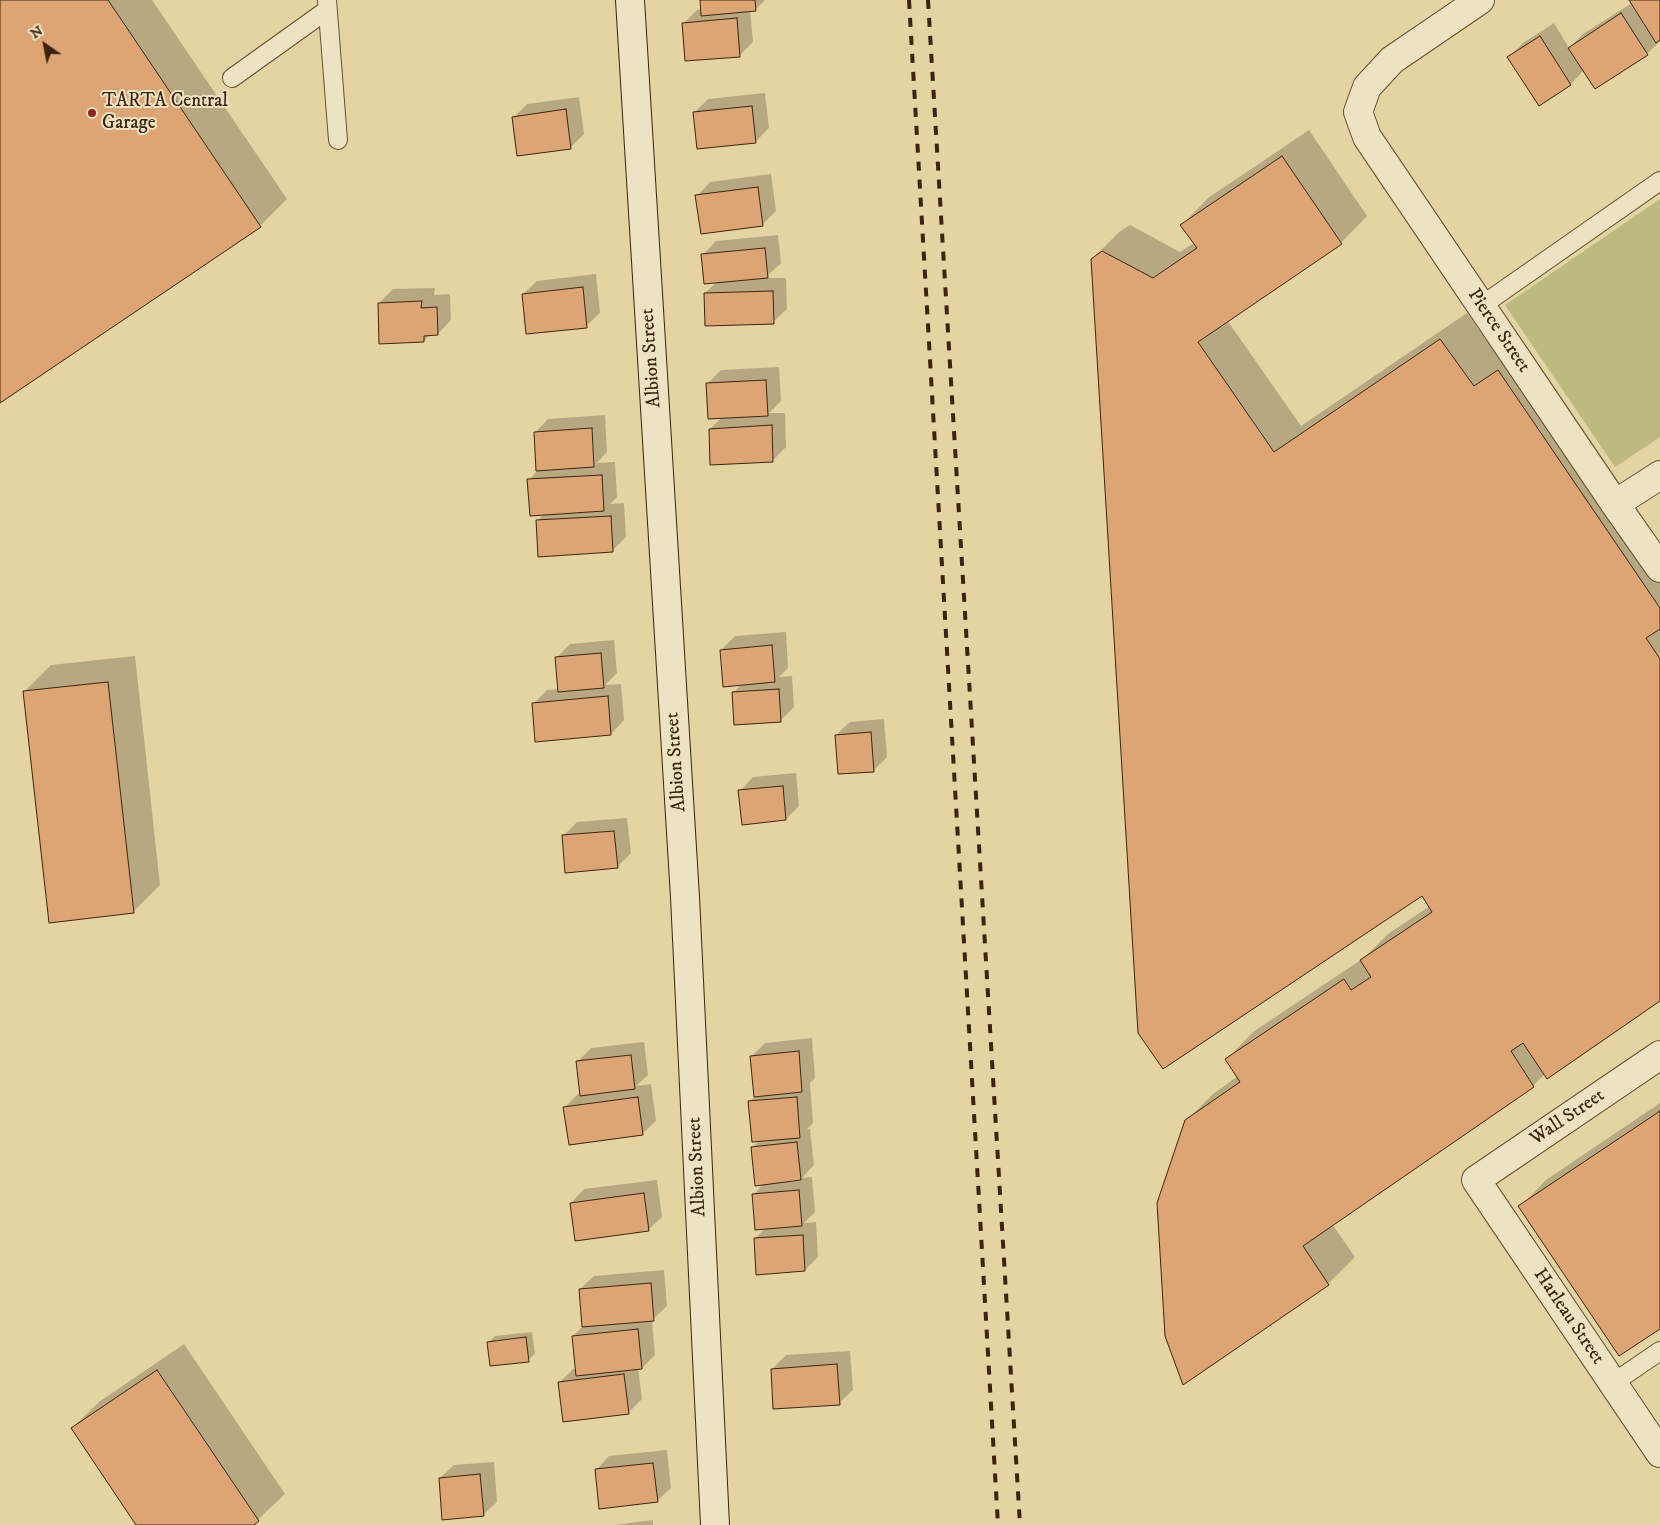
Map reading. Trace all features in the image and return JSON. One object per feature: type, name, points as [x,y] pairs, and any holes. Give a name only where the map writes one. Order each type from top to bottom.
[{"type":"street","name":"Albion Street","points":[[630,0],[685,897],[715,1525]]},
{"type":"street","name":"Pierce Street","points":[[1480,0],[1392,60],[1367,87],[1358,112],[1367,137],[1660,568]]},
{"type":"street","points":[[1615,504],[1660,475]]},
{"type":"street","name":"Wall Street","points":[[1476,1180],[1660,1055]]},
{"type":"street","name":"Harleau Street","points":[[1476,1180],[1660,1453]]},
{"type":"lane","points":[[232,78],[327,5]]},
{"type":"lane","points":[[327,5],[338,140]]},
{"type":"lane","points":[[1481,306],[1660,181]]},
{"type":"lane","points":[[1613,1383],[1660,1351]]},
{"type":"shaded area","points":[[1660,199],[1660,437],[1615,467],[1505,305]]},
{"type":"building","name":"TARTA Central Garage","points":[[0,0],[108,0],[261,227],[0,403]]},
{"type":"building","points":[[700,0],[755,0],[756,11],[701,16]]},
{"type":"building","points":[[1629,0],[1660,0],[1660,40],[1656,43]]},
{"type":"building","points":[[1621,13],[1648,55],[1595,89],[1568,48]]},
{"type":"building","points":[[737,18],[740,57],[685,61],[682,23]]},
{"type":"building","points":[[1540,36],[1571,85],[1539,106],[1507,57]]},
{"type":"building","points":[[752,106],[756,143],[697,149],[693,112]]},
{"type":"building","points":[[566,109],[571,149],[517,156],[512,117]]},
{"type":"building","points":[[1282,156],[1342,244],[1198,342],[1274,452],[1440,339],[1474,386],[1498,370],[1660,608],[1660,629],[1646,638],[1660,659],[1660,1001],[1547,1079],[1523,1043],[1511,1051],[1534,1087],[1303,1246],[1329,1285],[1183,1385],[1165,1336],[1157,1203],[1185,1120],[1240,1082],[1225,1059],[1344,979],[1351,990],[1371,977],[1360,960],[1432,912],[1422,896],[1163,1069],[1138,1033],[1091,259],[1102,251],[1153,278],[1197,248],[1180,225]]},
{"type":"building","points":[[758,187],[763,226],[701,234],[695,195]]},
{"type":"building","points":[[765,248],[768,278],[704,284],[701,254]]},
{"type":"building","points":[[583,287],[587,328],[526,334],[522,294]]},
{"type":"building","points":[[773,291],[774,324],[705,326],[704,293]]},
{"type":"building","points":[[422,301],[421,308],[437,307],[438,335],[424,336],[424,342],[379,344],[378,303]]},
{"type":"building","points":[[766,380],[768,416],[708,419],[706,383]]},
{"type":"building","points":[[772,425],[773,462],[710,465],[709,429]]},
{"type":"building","points":[[592,428],[594,467],[536,471],[534,432]]},
{"type":"building","points":[[602,475],[604,511],[530,516],[527,479]]},
{"type":"building","points":[[611,516],[613,552],[538,557],[536,520]]},
{"type":"building","points":[[772,645],[775,682],[723,687],[720,650]]},
{"type":"building","points":[[601,653],[604,688],[558,692],[555,657]]},
{"type":"building","points":[[108,682],[134,913],[49,923],[23,691]]},
{"type":"building","points":[[779,689],[781,722],[734,725],[732,692]]},
{"type":"building","points":[[608,696],[611,735],[535,742],[532,703]]},
{"type":"building","points":[[871,732],[874,772],[838,774],[835,735]]},
{"type":"building","points":[[783,786],[786,820],[742,825],[738,790]]},
{"type":"building","points":[[614,831],[618,868],[565,873],[562,835]]},
{"type":"building","points":[[799,1051],[802,1092],[754,1097],[750,1056]]},
{"type":"building","points":[[631,1055],[635,1089],[580,1096],[576,1061]]},
{"type":"building","points":[[638,1097],[643,1135],[569,1145],[563,1107]]},
{"type":"building","points":[[797,1097],[800,1138],[752,1142],[748,1101]]},
{"type":"building","points":[[1660,1111],[1660,1329],[1619,1356],[1518,1206]]},
{"type":"building","points":[[797,1142],[801,1180],[755,1186],[751,1147]]},
{"type":"building","points":[[799,1190],[802,1226],[755,1230],[752,1194]]},
{"type":"building","points":[[644,1193],[649,1231],[575,1241],[570,1203]]},
{"type":"building","points":[[803,1235],[805,1271],[756,1275],[754,1238]]},
{"type":"building","points":[[651,1283],[654,1321],[582,1327],[579,1289]]},
{"type":"building","points":[[638,1329],[642,1369],[576,1376],[572,1336]]},
{"type":"building","points":[[526,1337],[529,1362],[490,1366],[487,1342]]},
{"type":"building","points":[[837,1364],[840,1405],[773,1409],[771,1369]]},
{"type":"building","points":[[157,1370],[259,1521],[254,1525],[136,1525],[71,1428]]},
{"type":"building","points":[[624,1374],[629,1414],[563,1422],[558,1382]]},
{"type":"building","points":[[653,1463],[658,1502],[599,1509],[595,1469]]},
{"type":"building","points":[[480,1474],[484,1516],[442,1520],[439,1478]]},
{"type":"railway","points":[[909,0],[998,1525]]},
{"type":"railway","points":[[928,0],[1020,1525]]},
{"type":"place","name":"TARTA Central Garage","points":[[92,113]]}]
